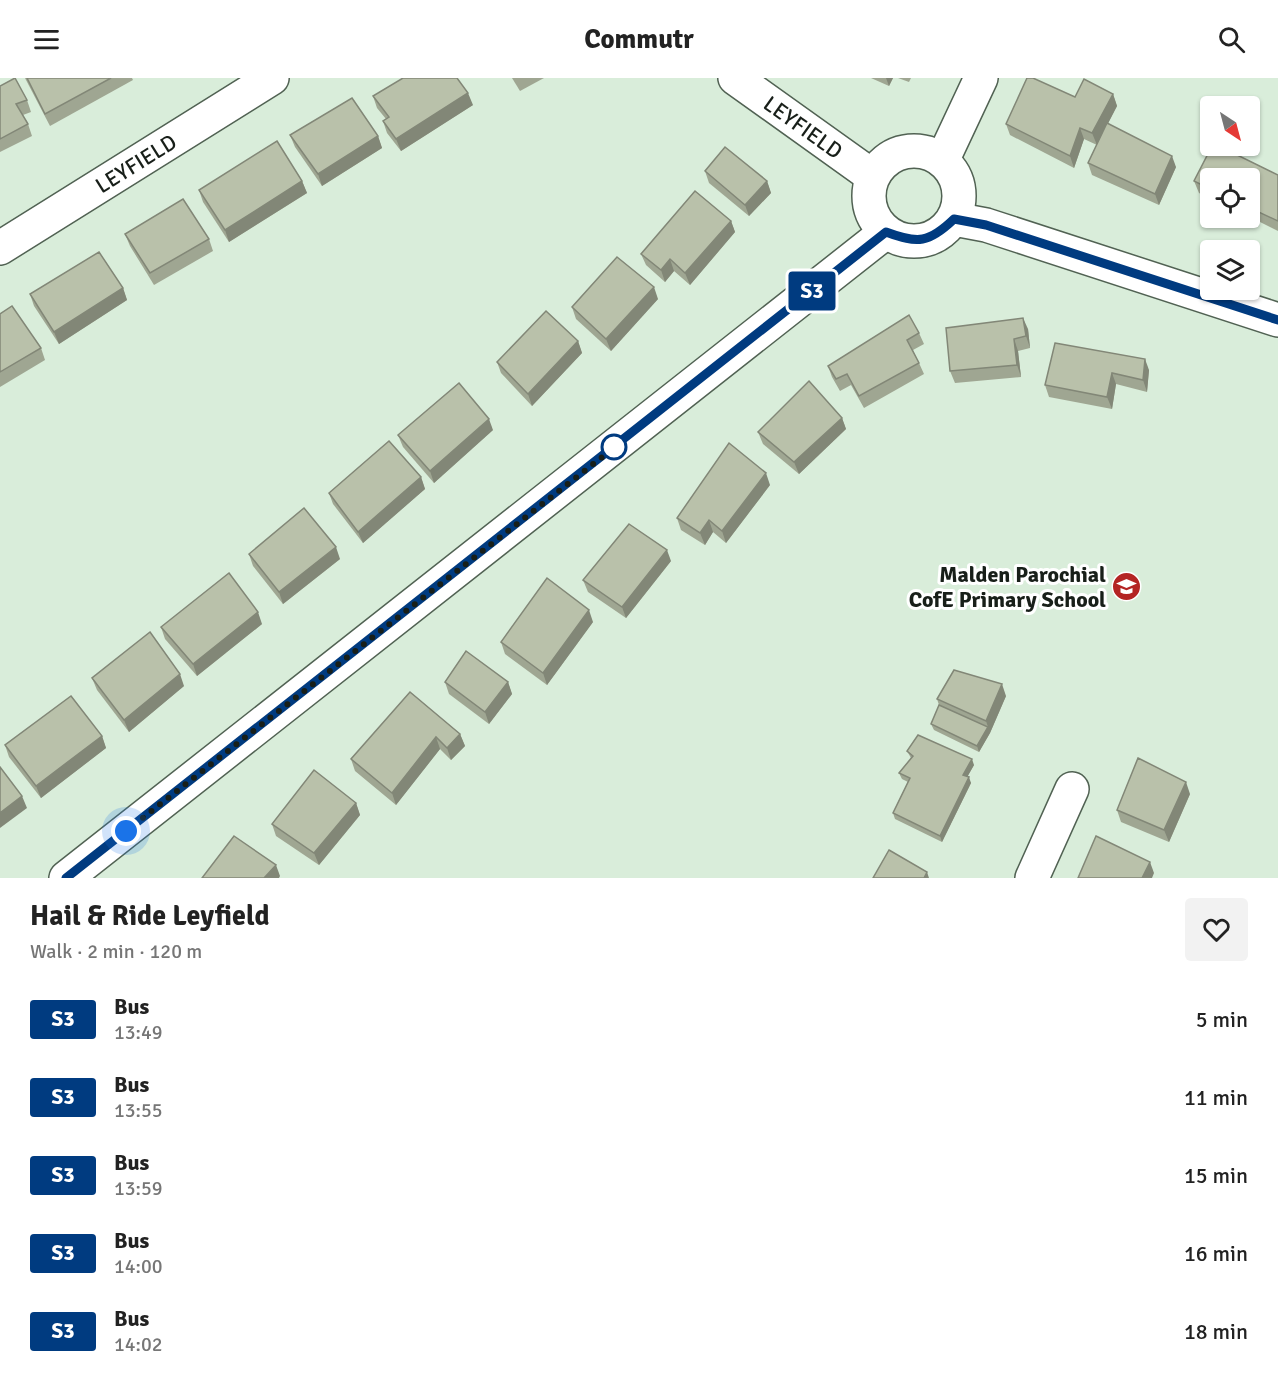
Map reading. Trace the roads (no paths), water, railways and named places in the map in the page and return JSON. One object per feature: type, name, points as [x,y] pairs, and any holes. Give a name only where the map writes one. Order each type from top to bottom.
[{"type":"street","name":"LEYFIELD","points":[[0,248],[272,78]]},
{"type":"street","name":"LEYFIELD","points":[[735,78],[872,176]]},
{"type":"street","points":[[943,159],[981,78]]},
{"type":"street","points":[[917,149],[943,159],[959,187],[954,219],[935,236],[927,238],[910,241],[886,232],[873,217],[868,196],[872,176],[890,156],[917,149]]},
{"type":"street","points":[[954,219],[986,225],[1278,320]]},
{"type":"street","points":[[88,872],[886,232]]},
{"type":"street","points":[[1032,878],[1072,789]]},
{"type":"place","name":"Malden Parochial CofE Primary School","points":[[1127,587]]}]
